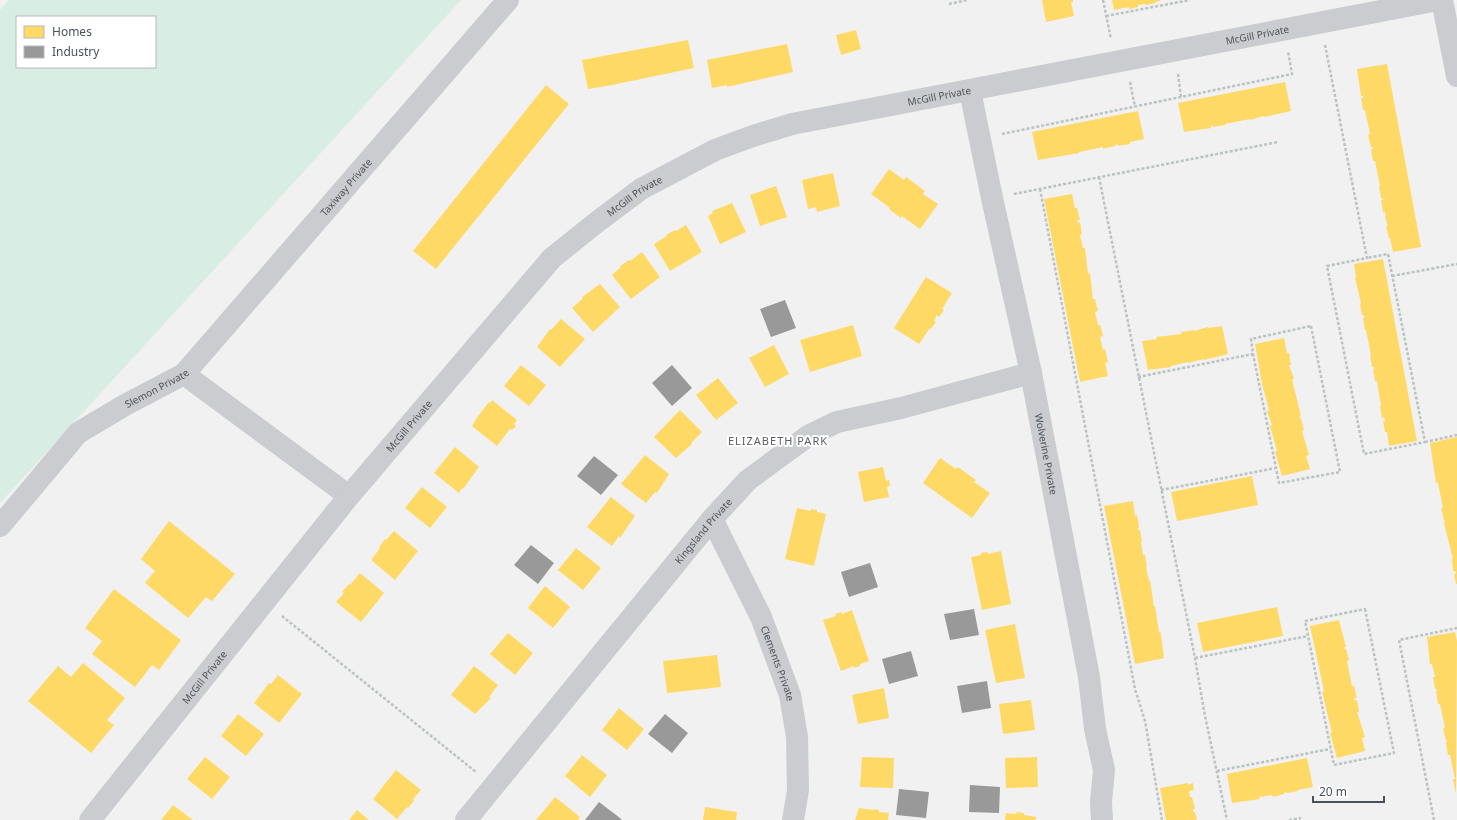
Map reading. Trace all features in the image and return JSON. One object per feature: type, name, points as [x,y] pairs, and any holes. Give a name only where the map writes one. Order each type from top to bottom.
[{"type":"street","name":"Taxiway Private","points":[[184,374],[508,0]]},
{"type":"street","name":"McGill Private","points":[[90,820],[349,496],[552,258],[641,189],[715,150],[792,124],[1438,0]]},
{"type":"street","points":[[1442,0],[1457,76]]},
{"type":"street","name":"Wolverine Private","points":[[970,91],[1031,373],[1088,677],[1095,729],[1104,770],[1101,802],[1102,820]]},
{"type":"street","name":"Kingsland Private","points":[[466,820],[712,519],[748,480],[808,436],[837,422],[901,408],[1031,373]]},
{"type":"street","name":"Slemon Private","points":[[0,526],[78,433],[125,405],[184,374],[349,496]]},
{"type":"street","name":"Clements Private","points":[[712,519],[761,618],[790,695],[797,737],[798,790],[793,820]]},
{"type":"path","points":[[949,4],[967,0]]},
{"type":"path","points":[[1103,0],[1115,62]]},
{"type":"path","points":[[1106,16],[1190,0]]},
{"type":"path","points":[[1321,23],[1367,258]]},
{"type":"path","points":[[980,139],[1292,74],[1285,30]]},
{"type":"path","points":[[992,198],[1278,142]]},
{"type":"path","points":[[1099,177],[1195,658],[1204,711],[1227,820]]},
{"type":"path","points":[[1040,189],[1134,682],[1145,721],[1162,820]]},
{"type":"path","points":[[1425,442],[1388,254],[1327,266],[1364,454],[1425,442],[1457,435]]},
{"type":"path","points":[[1392,276],[1457,264]]},
{"type":"path","points":[[1311,326],[1340,472],[1279,483],[1253,354],[1251,339],[1311,326]]},
{"type":"path","points":[[1138,377],[1253,354]]},
{"type":"path","points":[[1161,490],[1276,468]]},
{"type":"path","points":[[265,602],[494,786]]},
{"type":"path","points":[[1365,609],[1394,753],[1334,765],[1330,749],[1305,621],[1365,609]]},
{"type":"path","points":[[1434,820],[1399,640],[1457,628]]},
{"type":"path","points":[[1195,658],[1308,636]]},
{"type":"path","points":[[1217,771],[1330,749]]},
{"type":"path","points":[[1289,820],[1301,818]]},
{"type":"green space","points":[[9,0],[461,0],[0,503],[0,10]]},
{"type":"building: Homes","points":[[1042,0],[1073,0],[1073,2],[1071,2],[1074,16],[1046,22]]},
{"type":"building: Homes","points":[[1112,0],[1160,1],[1146,5],[1138,5],[1138,7],[1129,9],[1129,7],[1114,10]]},
{"type":"building: Homes","points":[[856,30],[861,49],[841,55],[836,35]]},
{"type":"building: Homes","points":[[688,40],[694,68],[588,89],[582,60]]},
{"type":"building: Homes","points":[[787,44],[793,72],[727,87],[727,85],[712,88],[707,60]]},
{"type":"building: Homes","points":[[1387,64],[1421,247],[1393,252],[1386,226],[1388,226],[1385,212],[1383,212],[1381,200],[1383,200],[1381,198],[1375,161],[1373,161],[1371,149],[1373,149],[1373,147],[1371,147],[1368,135],[1370,134],[1365,110],[1363,110],[1361,98],[1363,98],[1363,96],[1361,96],[1357,69]]},
{"type":"building: Homes","points":[[1285,82],[1291,111],[1225,125],[1211,126],[1211,128],[1184,132],[1178,103]]},
{"type":"building: Homes","points":[[546,85],[569,104],[436,269],[413,251]]},
{"type":"building: Homes","points":[[1138,111],[1144,139],[1130,142],[1130,144],[1118,146],[1118,144],[1103,149],[1103,147],[1038,160],[1032,132]]},
{"type":"building: Homes","points":[[889,169],[904,180],[906,177],[925,191],[923,194],[938,204],[920,229],[902,216],[901,218],[871,194]]},
{"type":"building: Homes","points":[[833,173],[840,206],[817,212],[816,207],[808,209],[802,180]]},
{"type":"building: Homes","points":[[776,186],[787,217],[760,226],[750,195]]},
{"type":"building: Homes","points":[[1072,194],[1075,208],[1077,208],[1080,220],[1077,220],[1078,223],[1080,222],[1082,234],[1080,235],[1083,248],[1085,248],[1093,299],[1095,299],[1098,311],[1095,312],[1098,325],[1100,325],[1103,336],[1100,337],[1108,362],[1105,363],[1108,376],[1080,382],[1044,199]]},
{"type":"building: Homes","points":[[732,203],[746,232],[720,244],[708,216],[713,213],[712,211]]},
{"type":"building: Homes","points":[[686,225],[702,252],[670,271],[654,244],[667,236],[666,235]]},
{"type":"building: Homes","points":[[642,252],[660,277],[631,299],[612,275],[621,267],[620,266]]},
{"type":"building: Homes","points":[[1383,259],[1417,441],[1389,446],[1387,432],[1385,432],[1383,421],[1385,421],[1384,417],[1382,418],[1377,381],[1375,381],[1373,369],[1374,367],[1372,367],[1363,318],[1364,315],[1362,315],[1354,264]]},
{"type":"building: Homes","points":[[926,277],[952,293],[942,309],[944,310],[939,317],[937,315],[934,321],[936,322],[919,344],[894,328]]},
{"type":"building: Homes","points":[[600,284],[620,307],[593,332],[572,308],[583,298],[582,297]]},
{"type":"building: Homes","points":[[561,319],[585,339],[560,367],[537,347],[550,329],[551,330]]},
{"type":"building: Homes","points":[[853,325],[862,356],[810,372],[800,340]]},
{"type":"building: Homes","points":[[1222,326],[1228,354],[1171,367],[1148,370],[1142,341],[1157,339],[1156,337],[1182,334],[1181,332]]},
{"type":"building: Homes","points":[[1284,338],[1287,353],[1289,353],[1291,365],[1289,365],[1294,379],[1292,379],[1301,416],[1300,419],[1301,418],[1304,430],[1302,431],[1309,455],[1306,456],[1310,469],[1282,476],[1275,452],[1277,451],[1270,426],[1272,425],[1267,411],[1269,410],[1262,384],[1255,344]]},
{"type":"building: Homes","points":[[774,345],[789,374],[765,387],[749,358]]},
{"type":"building: Homes","points":[[521,365],[546,385],[529,406],[504,386]]},
{"type":"building: Homes","points":[[718,378],[738,403],[716,420],[696,395]]},
{"type":"building: Homes","points":[[492,400],[517,420],[514,424],[516,426],[512,430],[510,429],[497,446],[472,426],[478,416]]},
{"type":"building: Homes","points":[[680,410],[702,432],[691,443],[692,444],[676,458],[654,437]]},
{"type":"building: Homes","points":[[1457,437],[1456,584],[1454,574],[1456,574],[1455,571],[1453,571],[1453,559],[1441,508],[1443,508],[1438,483],[1436,483],[1430,443]]},
{"type":"building: Homes","points":[[455,447],[479,467],[459,493],[434,473]]},
{"type":"building: Homes","points":[[645,455],[669,474],[657,493],[655,492],[646,503],[621,484]]},
{"type":"building: Homes","points":[[940,458],[956,469],[958,467],[976,480],[974,482],[990,493],[972,518],[923,483]]},
{"type":"building: Homes","points":[[883,467],[886,481],[889,480],[890,486],[887,487],[889,497],[864,502],[858,472]]},
{"type":"building: Homes","points":[[1252,476],[1258,505],[1177,521],[1171,492]]},
{"type":"building: Homes","points":[[422,487],[447,507],[430,528],[405,508]]},
{"type":"building: Homes","points":[[611,497],[635,516],[620,538],[619,536],[612,546],[587,527]]},
{"type":"building: Homes","points":[[1133,501],[1135,516],[1137,515],[1138,530],[1140,530],[1143,555],[1145,555],[1149,581],[1150,580],[1159,632],[1160,631],[1161,635],[1164,658],[1135,664],[1104,506]]},
{"type":"building: Homes","points":[[797,508],[811,511],[811,509],[817,510],[817,512],[826,514],[814,566],[785,559]]},
{"type":"building: Homes","points":[[169,521],[235,574],[212,601],[206,597],[188,618],[145,583],[155,571],[141,559]]},
{"type":"building: Homes","points":[[394,531],[418,551],[395,580],[371,560],[385,539],[386,540]]},
{"type":"building: Homes","points":[[576,548],[601,568],[583,590],[558,570]]},
{"type":"building: Homes","points":[[1001,551],[1011,604],[982,610],[971,557],[981,555],[981,553],[987,552],[988,554]]},
{"type":"building: Homes","points":[[360,573],[384,593],[361,622],[336,602],[344,593],[342,592]]},
{"type":"building: Homes","points":[[545,586],[570,607],[553,628],[528,608]]},
{"type":"building: Homes","points":[[114,589],[181,640],[159,670],[152,665],[135,687],[92,654],[102,641],[85,628]]},
{"type":"building: Homes","points":[[1277,607],[1283,636],[1203,652],[1197,623]]},
{"type":"building: Homes","points":[[852,610],[869,661],[860,664],[860,666],[854,668],[854,666],[841,671],[823,620],[836,616],[835,614],[841,612],[842,614]]},
{"type":"building: Homes","points":[[1339,620],[1346,647],[1344,647],[1349,660],[1347,661],[1352,686],[1354,686],[1357,698],[1354,698],[1355,701],[1357,700],[1359,712],[1357,712],[1365,737],[1362,738],[1365,751],[1337,758],[1330,733],[1332,733],[1322,692],[1324,691],[1310,626]]},
{"type":"building: Homes","points":[[1015,624],[1025,678],[996,683],[985,630]]},
{"type":"building: Homes","points":[[1455,632],[1457,641],[1456,794],[1453,779],[1455,779],[1450,755],[1448,755],[1447,740],[1446,741],[1443,728],[1445,728],[1440,704],[1438,704],[1437,689],[1435,689],[1433,677],[1435,677],[1432,664],[1430,664],[1427,637]]},
{"type":"building: Homes","points":[[508,633],[533,653],[515,675],[490,654]]},
{"type":"building: Homes","points":[[717,655],[721,687],[667,693],[663,661]]},
{"type":"building: Homes","points":[[83,663],[125,698],[107,720],[114,725],[91,753],[28,701],[58,666],[71,677]]},
{"type":"building: Homes","points":[[474,666],[498,685],[489,697],[491,698],[475,714],[451,695]]},
{"type":"building: Homes","points":[[278,675],[302,694],[279,723],[254,703],[269,683],[271,684]]},
{"type":"building: Homes","points":[[884,688],[889,718],[858,724],[852,695]]},
{"type":"building: Homes","points":[[1031,700],[1035,730],[1003,734],[999,704]]},
{"type":"building: Homes","points":[[619,708],[644,729],[627,750],[602,730]]},
{"type":"building: Homes","points":[[238,714],[264,734],[246,756],[221,736]]},
{"type":"building: Homes","points":[[582,755],[607,775],[590,797],[565,776]]},
{"type":"building: Homes","points":[[205,757],[230,777],[212,799],[187,779]]},
{"type":"building: Homes","points":[[862,757],[894,758],[893,788],[860,787]]},
{"type":"building: Homes","points":[[1037,757],[1038,787],[1006,788],[1005,758]]},
{"type":"building: Homes","points":[[1307,758],[1313,787],[1287,792],[1273,797],[1272,795],[1259,797],[1260,799],[1232,803],[1227,774]]},
{"type":"building: Homes","points":[[396,770],[421,790],[413,799],[414,801],[397,819],[373,799]]},
{"type":"building: Homes","points":[[1188,783],[1188,785],[1193,783],[1194,790],[1189,791],[1195,809],[1193,809],[1193,812],[1195,812],[1197,820],[1166,820],[1160,788]]},
{"type":"building: Homes","points":[[555,797],[580,817],[578,820],[536,820]]},
{"type":"building: Homes","points":[[173,805],[193,820],[161,820]]},
{"type":"building: Homes","points":[[705,807],[737,812],[736,820],[703,820]]},
{"type":"building: Homes","points":[[859,808],[879,810],[879,812],[889,813],[888,820],[855,820]]},
{"type":"building: Homes","points":[[357,810],[369,820],[349,820]]},
{"type":"building: Homes","points":[[1017,812],[1036,817],[1036,820],[1005,820],[1006,813],[1016,814]]},
{"type":"building: Industry","points":[[785,300],[796,328],[771,337],[760,309]]},
{"type":"building: Industry","points":[[672,365],[692,388],[672,406],[652,383]]},
{"type":"building: Industry","points":[[594,456],[618,475],[601,495],[577,476]]},
{"type":"building: Industry","points":[[531,545],[554,563],[538,584],[514,565]]},
{"type":"building: Industry","points":[[870,563],[878,587],[849,597],[841,572]]},
{"type":"building: Industry","points":[[974,609],[979,635],[950,640],[944,614]]},
{"type":"building: Industry","points":[[911,651],[918,676],[889,684],[882,659]]},
{"type":"building: Industry","points":[[987,681],[991,708],[962,713],[957,686]]},
{"type":"building: Industry","points":[[665,714],[688,733],[672,753],[648,734]]},
{"type":"building: Industry","points":[[970,785],[1000,787],[999,813],[969,812]]},
{"type":"building: Industry","points":[[899,789],[929,792],[926,818],[896,815]]},
{"type":"building: Industry","points":[[599,802],[620,818],[622,820],[585,820]]},
{"type":"district","name":"ELIZABETH PARK","points":[[778,441]]}]
